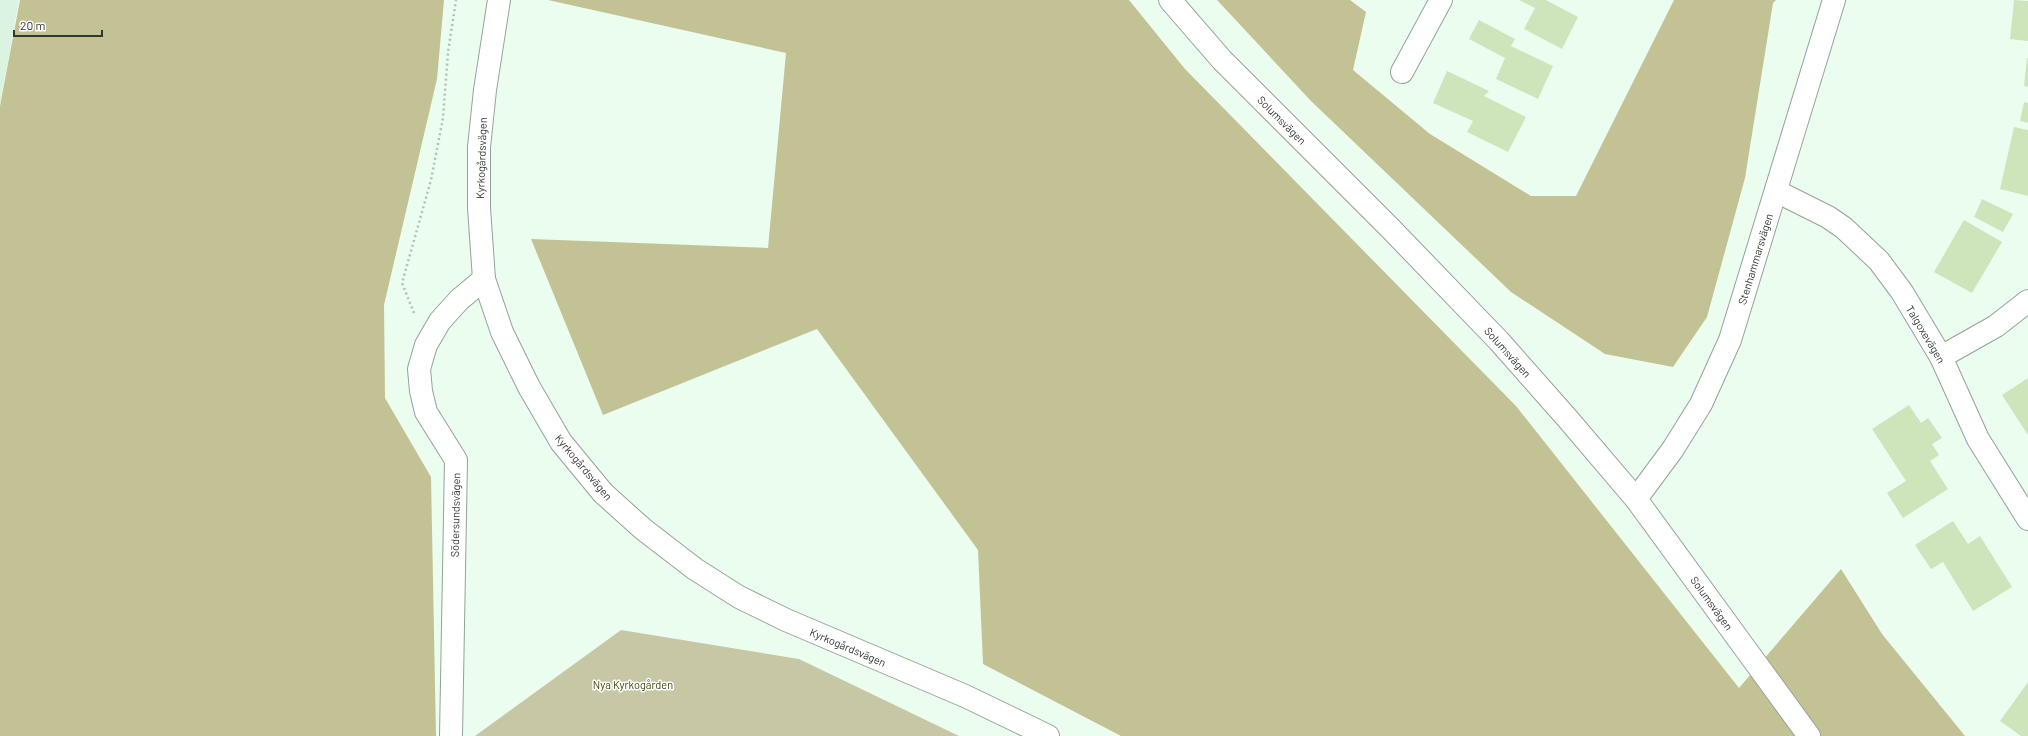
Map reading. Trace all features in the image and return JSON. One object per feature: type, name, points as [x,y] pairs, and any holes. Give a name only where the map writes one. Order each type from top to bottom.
[{"type":"street","name":"Kyrkogårdsvägen","points":[[498,0],[484,90],[480,147],[480,208],[484,279],[502,332],[529,387],[561,442],[603,493],[643,529],[695,569],[759,607],[848,648],[965,696],[1048,736]]},
{"type":"street","name":"Solumsvägen","points":[[1170,0],[1222,60],[1391,229],[1500,341],[1636,499],[1809,736]]},
{"type":"street","points":[[1402,72],[1441,0]]},
{"type":"street","name":"Stenhammarsvägen","points":[[1636,499],[1673,449],[1701,404],[1730,340],[1834,0]]},
{"type":"street","name":"Talgoxevägen","points":[[1776,191],[1834,221],[1861,242],[1880,261],[1902,292],[1941,357],[1978,439],[2028,519]]},
{"type":"street","name":"Södersundsvägen","points":[[451,736],[456,460],[426,412],[418,369],[426,345],[440,321],[459,300],[484,279]]},
{"type":"street","points":[[1941,357],[1996,326],[2028,301]]},
{"type":"path","points":[[426,345],[402,283],[431,180],[443,118],[448,52],[456,0]]},
{"type":"shaded area","points":[[0,0],[19,0],[0,104]]},
{"type":"green space","points":[[20,0],[444,0],[437,79],[384,305],[385,398],[431,477],[436,736],[0,736],[0,106]]},
{"type":"green space","points":[[548,0],[1129,0],[1185,69],[1516,406],[1739,688],[1841,569],[1882,634],[1965,736],[1121,736],[983,664],[978,550],[817,329],[603,415],[531,239],[768,248],[786,53]]},
{"type":"green space","points":[[1217,0],[1350,0],[1366,12],[1353,70],[1430,134],[1531,196],[1576,196],[1674,0],[1776,0],[1773,3],[1745,178],[1707,317],[1673,367],[1605,354],[1511,292],[1311,101]]},
{"type":"green space","name":"Nya Kyrkogården","points":[[621,630],[799,659],[959,736],[475,736]]},
{"type":"building","points":[[1519,0],[1546,0],[1578,17],[1562,49],[1524,29],[1535,8]]},
{"type":"building","points":[[2014,0],[2028,1],[2028,41],[2010,39]]},
{"type":"building","points":[[1479,20],[1515,39],[1511,46],[1553,66],[1538,99],[1496,79],[1505,58],[1469,39]]},
{"type":"building","points":[[2028,58],[2028,87],[2024,86]]},
{"type":"building","points":[[1447,71],[1489,91],[1484,96],[1526,117],[1508,152],[1467,132],[1473,121],[1433,103]]},
{"type":"building","points":[[2024,102],[2028,103],[2028,123],[2020,121]]},
{"type":"building","points":[[2014,127],[2028,130],[2028,196],[2000,189]]},
{"type":"building","points":[[1982,199],[2013,214],[2003,232],[1974,217]]},
{"type":"building","points":[[1964,220],[2002,242],[1972,293],[1934,272]]},
{"type":"building","points":[[2028,378],[2028,435],[2002,395]]},
{"type":"building","points":[[1909,405],[1921,423],[1928,418],[1942,438],[1932,444],[1939,455],[1930,461],[1948,489],[1903,518],[1887,493],[1906,481],[1872,429]]},
{"type":"building","points":[[1953,521],[1968,544],[1980,536],[2012,587],[1973,611],[1943,562],[1931,569],[1915,545]]},
{"type":"building","points":[[2028,682],[2028,736],[2021,736],[2000,721]]}]
